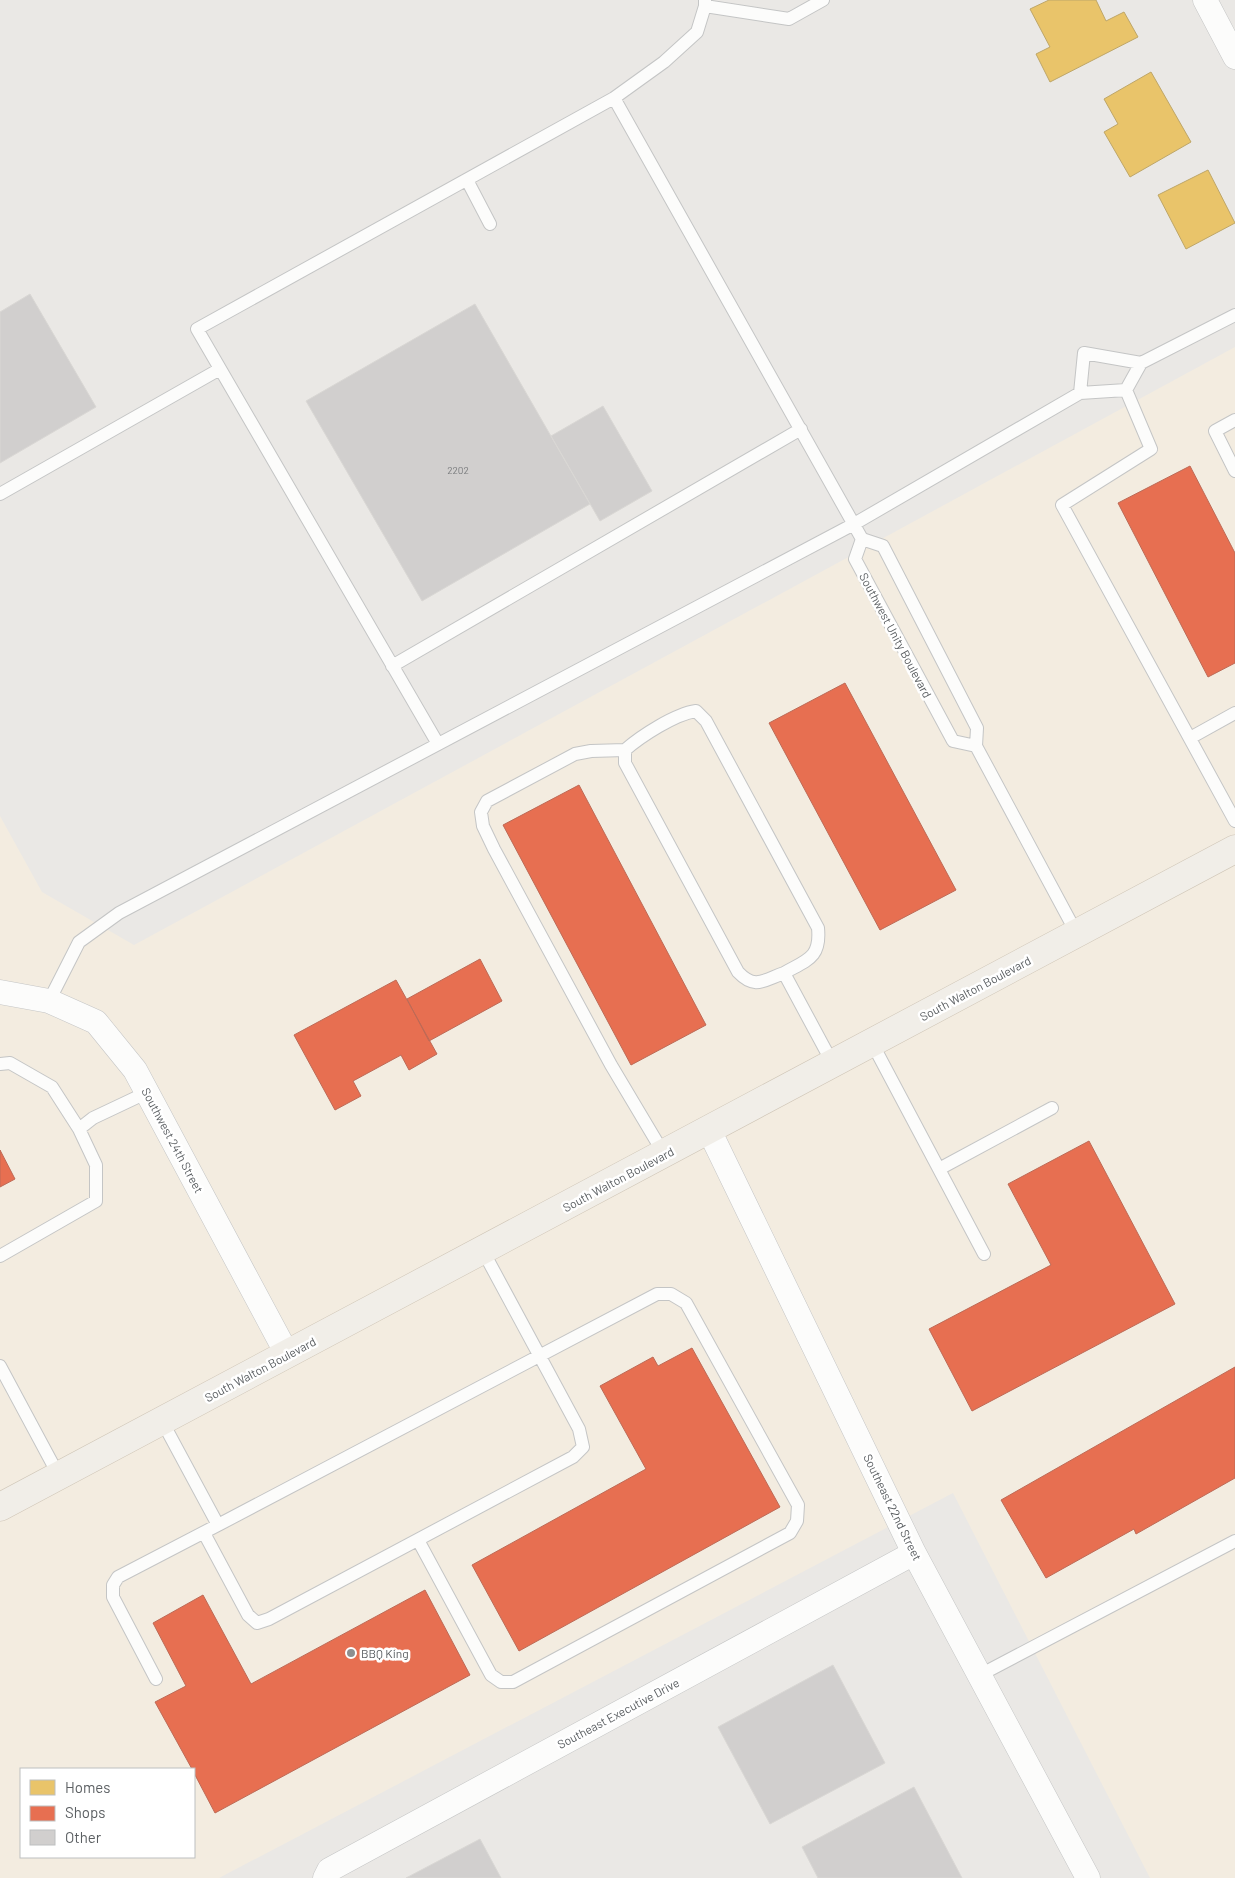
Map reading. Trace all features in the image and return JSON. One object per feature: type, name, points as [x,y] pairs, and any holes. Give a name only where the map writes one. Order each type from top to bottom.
[{"type":"main road","name":"South Walton Boulevard","points":[[0,1507],[1235,849]]},
{"type":"street","points":[[1206,0],[1235,57]]},
{"type":"street","name":"Southwest 24th Street","points":[[0,992],[49,1001],[96,1022],[135,1070],[287,1354]]},
{"type":"street","name":"Southeast 22nd Street","points":[[709,1130],[914,1553],[1088,1878]]},
{"type":"street","name":"Southeast Executive Drive","points":[[325,1878],[329,1870],[914,1553]]},
{"type":"lane","points":[[438,744],[197,329],[614,98],[664,62],[697,32],[705,3],[789,19],[823,0]]},
{"type":"lane","points":[[614,98],[862,539],[883,546],[977,728],[976,746],[1077,934]]},
{"type":"lane","points":[[466,180],[490,224]]},
{"type":"lane","points":[[1126,390],[1141,363],[1235,315]]},
{"type":"lane","points":[[1080,393],[1084,354],[1141,363]]},
{"type":"lane","points":[[0,494],[220,369]]},
{"type":"lane","points":[[49,1001],[79,942],[119,913],[854,524],[1080,393],[1126,390]]},
{"type":"lane","points":[[1126,390],[1151,449],[1062,505],[1235,821]]},
{"type":"lane","points":[[1235,420],[1215,431],[1235,471]]},
{"type":"lane","points":[[392,666],[801,429]]},
{"type":"lane","name":"Southwest Unity Boulevard","points":[[862,539],[855,558],[953,741],[976,746]]},
{"type":"lane","points":[[625,750],[625,763],[738,972],[745,980],[755,984],[784,973],[809,958],[817,950],[818,928],[706,721],[696,711],[685,712],[636,741],[625,750],[591,751],[574,754],[487,800],[481,812],[483,826],[494,849],[611,1065],[664,1154]]},
{"type":"lane","points":[[1190,738],[1235,714]]},
{"type":"lane","points":[[784,973],[832,1064]]},
{"type":"lane","points":[[872,1043],[984,1254]]},
{"type":"lane","points":[[0,1064],[10,1063],[52,1087],[79,1129],[96,1165],[96,1201],[0,1256]]},
{"type":"lane","points":[[79,1129],[93,1118],[148,1092]]},
{"type":"lane","points":[[939,1169],[1052,1108]]},
{"type":"lane","points":[[204,1533],[248,1615],[257,1623],[269,1619],[573,1457],[583,1447],[579,1429],[483,1250]]},
{"type":"lane","points":[[156,1679],[113,1597],[113,1585],[118,1577],[657,1294],[671,1294],[686,1303],[798,1505],[797,1521],[790,1533],[513,1682],[501,1682],[491,1676],[418,1540]]},
{"type":"lane","points":[[0,1366],[59,1476]]},
{"type":"lane","points":[[162,1421],[218,1525]]},
{"type":"lane","points":[[980,1675],[1235,1541]]},
{"type":"shaded area","points":[[1235,347],[1235,1878],[1150,1878],[953,1493],[219,1878],[0,1878],[0,816],[42,892],[134,945]]},
{"type":"building: Homes","points":[[1049,0],[1096,0],[1106,21],[1124,12],[1138,37],[1050,82],[1036,54],[1050,47],[1030,9]]},
{"type":"building: Homes","points":[[1151,72],[1191,142],[1130,177],[1104,132],[1118,124],[1104,99]]},
{"type":"building: Homes","points":[[1208,170],[1235,223],[1186,249],[1158,195]]},
{"type":"building: Shops","points":[[1190,466],[1235,553],[1235,663],[1208,677],[1118,503]]},
{"type":"building: Shops","points":[[845,683],[956,890],[880,930],[769,723]]},
{"type":"building: Shops","points":[[579,785],[706,1025],[631,1065],[503,825]]},
{"type":"building: Shops","points":[[480,959],[502,1001],[429,1041],[407,999]]},
{"type":"building: Shops","points":[[396,980],[437,1054],[409,1070],[401,1055],[353,1081],[361,1096],[335,1110],[294,1035]]},
{"type":"building: Shops","points":[[1089,1141],[1175,1304],[972,1411],[929,1329],[1051,1265],[1008,1184]]},
{"type":"building: Shops","points":[[0,1150],[15,1179],[0,1187]]},
{"type":"building: Shops","points":[[692,1348],[780,1507],[519,1651],[472,1565],[646,1469],[600,1386],[653,1357],[658,1366]]},
{"type":"building: Shops","points":[[1235,1367],[1235,1478],[1136,1534],[1134,1529],[1046,1578],[1001,1500]]},
{"type":"building: Shops","points":[[425,1590],[470,1675],[215,1813],[195,1775],[195,1768],[191,1768],[155,1702],[186,1686],[153,1623],[203,1595],[251,1684]]},
{"type":"building: Other","points":[[30,294],[96,407],[0,463],[0,312]]},
{"type":"building: Other","points":[[475,304],[590,504],[422,601],[306,401]]},
{"type":"building: Other","points":[[603,406],[652,491],[600,521],[551,436]]},
{"type":"building: Other","points":[[833,1665],[885,1763],[770,1824],[718,1727]]},
{"type":"building: Other","points":[[914,1787],[962,1878],[818,1878],[802,1847]]},
{"type":"building: Other","points":[[480,1839],[501,1878],[406,1878]]},
{"type":"place","name":"BBQ King","points":[[351,1653]]}]
